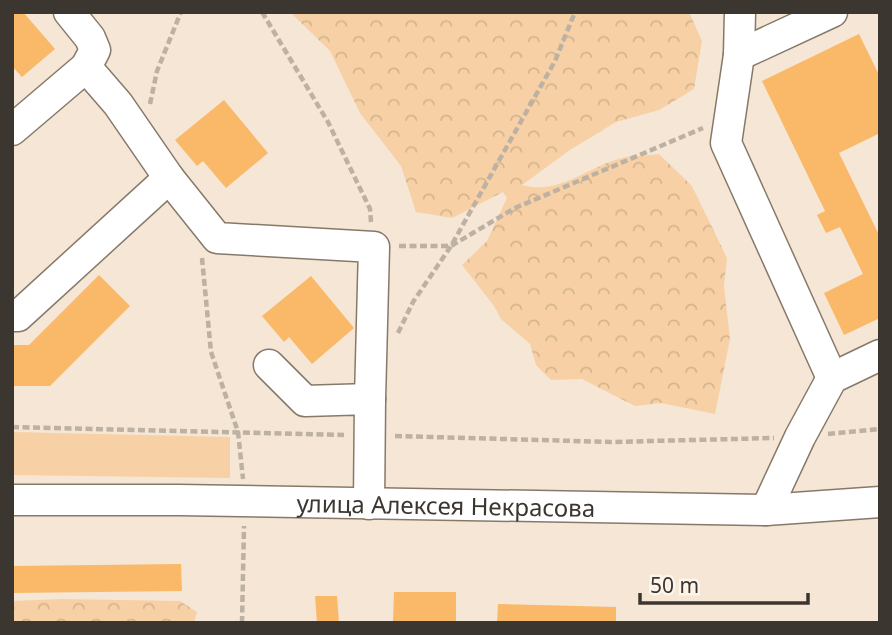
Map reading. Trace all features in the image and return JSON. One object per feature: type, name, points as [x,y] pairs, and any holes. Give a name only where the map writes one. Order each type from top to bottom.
[{"type":"street","points":[[12,130],[86,67],[95,50],[90,38],[69,12]]},
{"type":"street","points":[[740,12],[739,55],[726,144],[832,378]]},
{"type":"street","points":[[739,55],[832,12]]},
{"type":"street","points":[[86,67],[143,136],[169,178],[217,237],[374,247],[369,504]]},
{"type":"street","points":[[12,316],[19,316],[169,178]]},
{"type":"street","points":[[766,510],[832,378],[880,355]]},
{"type":"street","points":[[269,365],[305,401],[370,399]]},
{"type":"street","name":"улица Алексея Некрасова","points":[[12,500],[766,510],[880,502]]},
{"type":"path","points":[[143,136],[157,71],[181,12]]},
{"type":"path","points":[[262,12],[328,122],[363,193],[370,209],[374,247],[451,246],[515,208],[730,117]]},
{"type":"path","points":[[394,342],[413,303],[451,246],[555,61],[575,12]]},
{"type":"path","points":[[201,254],[211,352]]},
{"type":"path","points":[[12,427],[611,442],[800,438],[880,429]]},
{"type":"green space","points":[[290,12],[689,12],[702,41],[694,89],[659,110],[616,122],[570,150],[522,185],[547,187],[620,158],[659,154],[692,186],[727,258],[724,286],[730,339],[715,414],[661,403],[635,406],[582,379],[551,380],[536,365],[530,344],[501,319],[462,265],[487,241],[507,198],[503,192],[452,218],[416,212],[401,166],[360,113],[330,51]]},
{"type":"green space","points":[[12,432],[230,437],[230,478],[12,475]]},
{"type":"green space","points":[[12,601],[180,601],[197,612],[194,623],[12,623]]},
{"type":"building","points":[[12,12],[23,12],[55,49],[22,77],[12,66]]},
{"type":"building","points":[[859,34],[880,77],[880,133],[839,153],[880,237],[880,318],[844,335],[824,293],[863,274],[840,227],[826,233],[817,215],[825,211],[762,81]]},
{"type":"building","points":[[224,100],[268,153],[226,188],[203,161],[197,166],[175,140]]},
{"type":"building","points":[[99,275],[130,306],[50,386],[12,386],[12,345],[29,345]]},
{"type":"building","points":[[311,276],[354,328],[312,364],[289,337],[284,342],[262,316]]},
{"type":"building","points":[[181,564],[182,591],[12,593],[12,566]]},
{"type":"building","points":[[394,592],[456,592],[456,623],[393,623]]},
{"type":"building","points":[[315,596],[337,596],[339,623],[317,623]]},
{"type":"building","points":[[498,604],[616,607],[616,623],[497,623]]}]
